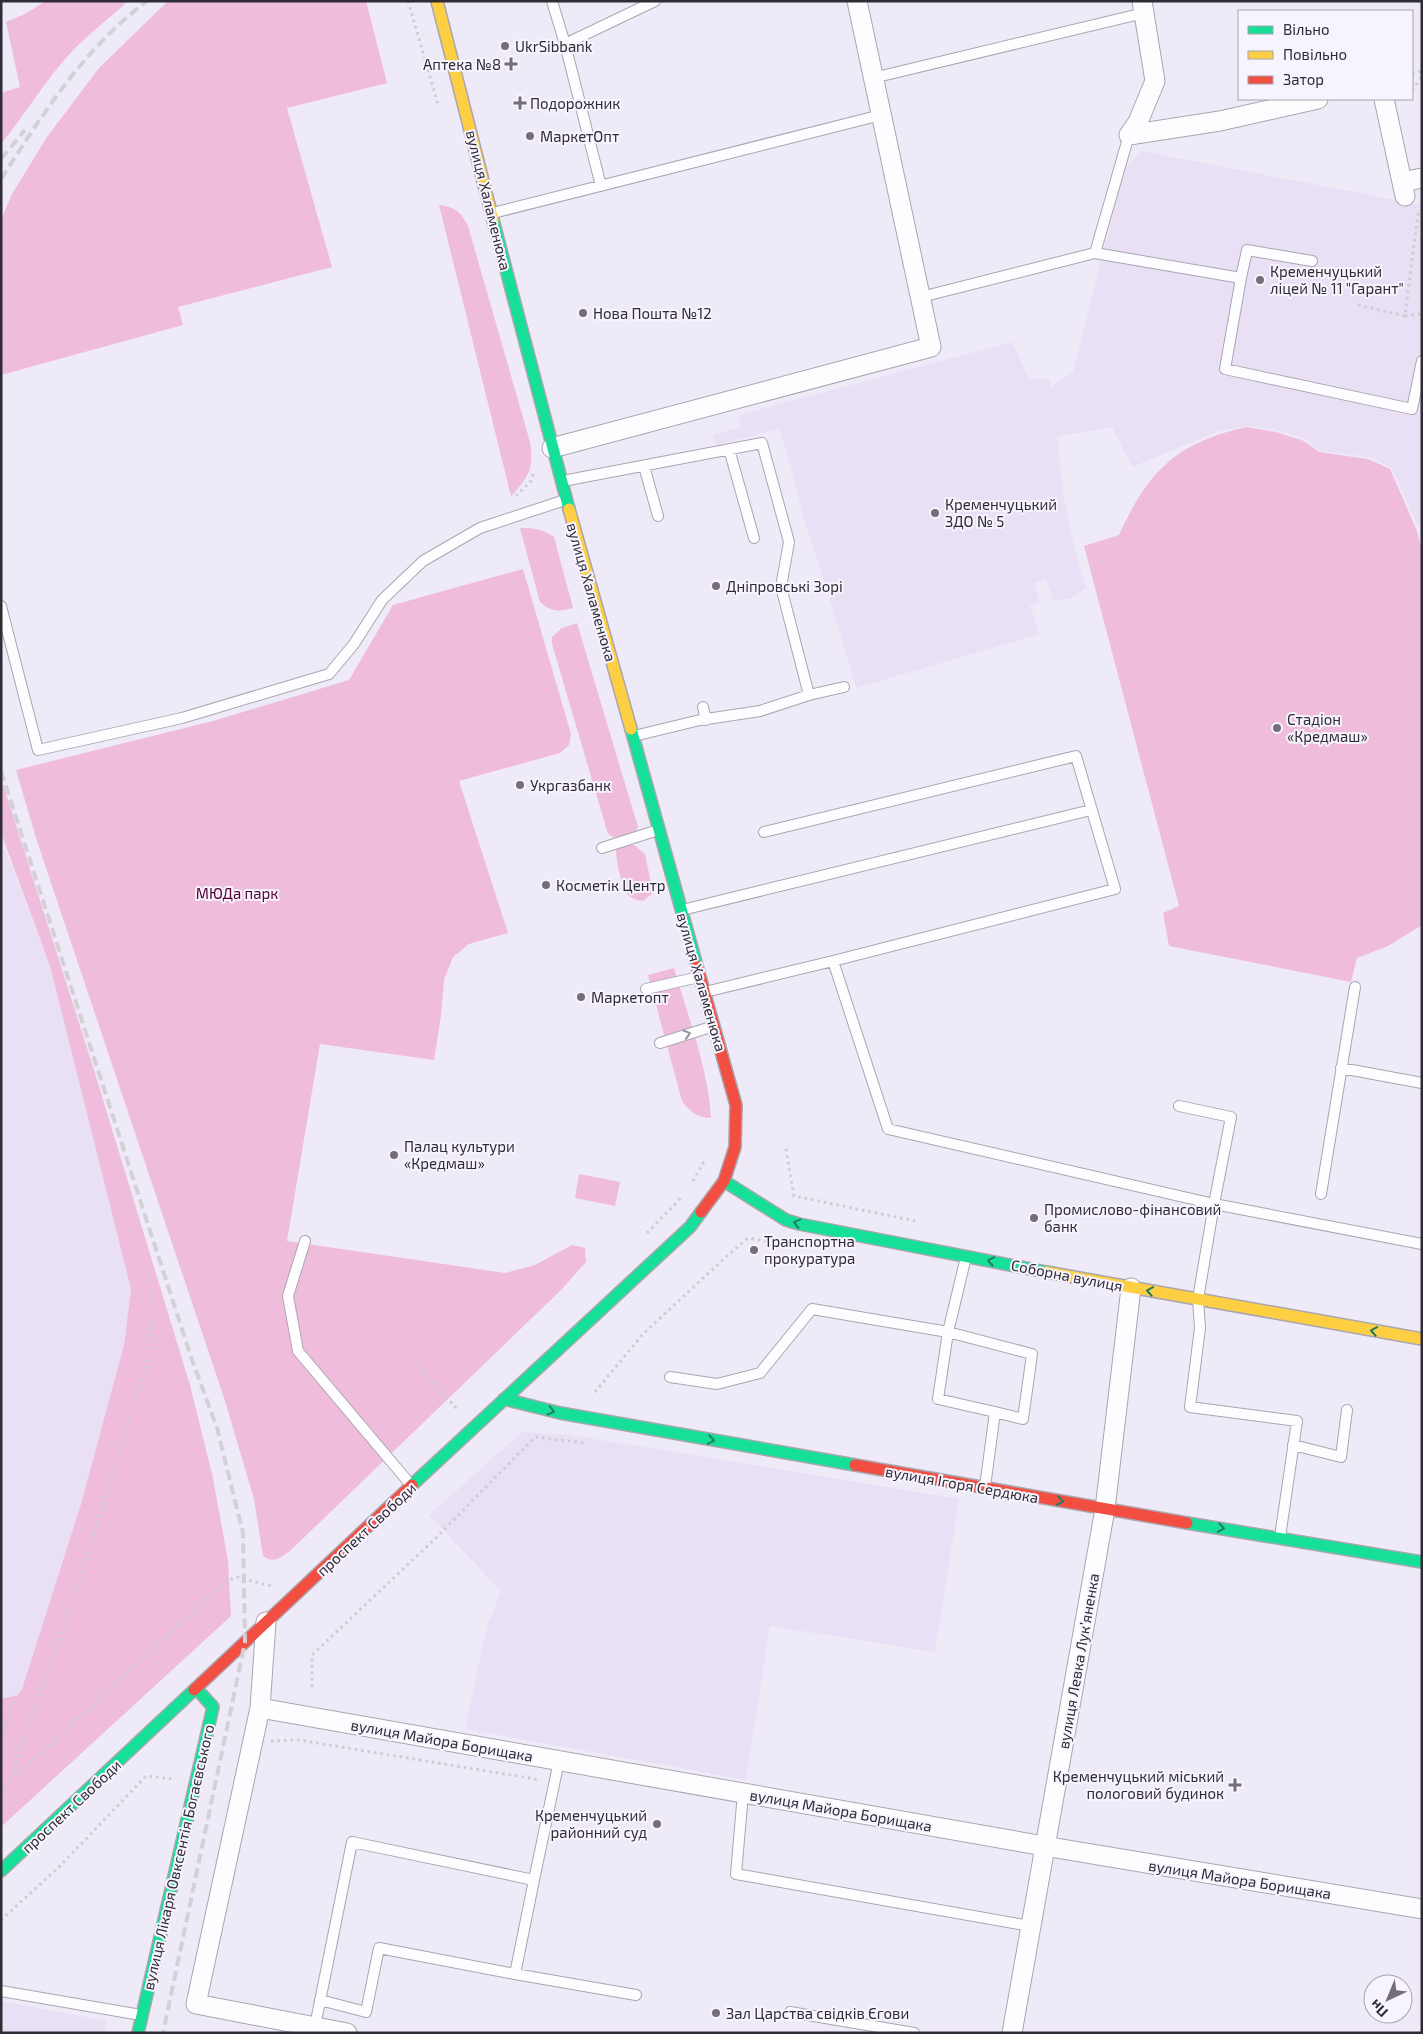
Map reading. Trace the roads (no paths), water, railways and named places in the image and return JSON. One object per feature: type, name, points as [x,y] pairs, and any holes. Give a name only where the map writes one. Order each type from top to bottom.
[{"type":"main road","name":"вулиця Халаменюка","points":[[438,1],[552,448],[736,1105],[735,1148],[724,1181]]},
{"type":"main road","name":"Соборна вулиця","points":[[724,1181],[786,1220],[799,1224],[1131,1288],[1422,1339]]},
{"type":"main road","name":"проспект Свободи","points":[[1,1871],[690,1227],[724,1181]]},
{"type":"main road","name":"вулиця Ігоря Сердюка","points":[[504,1399],[560,1413],[1105,1509],[1422,1562]]},
{"type":"main road","name":"вулиця Лікаря Овксентія Богаєвського","points":[[138,2033],[213,1707],[196,1688]]},
{"type":"street","points":[[552,448],[932,347],[857,1]]},
{"type":"street","points":[[1129,135],[1138,122],[1155,81],[1143,7]]},
{"type":"street","points":[[1129,135],[1220,121],[1314,100]]},
{"type":"street","points":[[1384,100],[1404,189],[1422,178]]},
{"type":"street","name":"вулиця Левка Лукʼяненка","points":[[1012,2033],[1105,1509],[1131,1288]]},
{"type":"street","points":[[266,1622],[260,1708],[196,2004],[340,2032]]},
{"type":"street","name":"вулиця Майора Борищака","points":[[260,1708],[1044,1846],[1422,1909]]},
{"type":"lane","points":[[552,1],[565,44],[601,186]]},
{"type":"lane","points":[[565,44],[655,1]]},
{"type":"lane","points":[[873,78],[1143,7]]},
{"type":"lane","points":[[492,213],[881,114]]},
{"type":"lane","points":[[1094,253],[1129,135]]},
{"type":"lane","points":[[1312,261],[1247,250],[1226,369],[1412,409],[1422,362]]},
{"type":"lane","points":[[920,297],[1094,253],[1241,278]]},
{"type":"lane","points":[[562,482],[762,443],[789,542],[781,587],[809,695]]},
{"type":"lane","points":[[729,449],[754,538]]},
{"type":"lane","points":[[644,466],[658,516]]},
{"type":"lane","points":[[1,606],[38,750],[182,718],[328,674],[354,644],[382,600],[423,561],[480,528],[566,499]]},
{"type":"lane","points":[[633,736],[706,720],[760,711],[809,695],[844,687]]},
{"type":"lane","points":[[703,707],[706,720]]},
{"type":"lane","points":[[705,992],[1115,890],[1076,756],[764,832]]},
{"type":"lane","points":[[682,910],[1091,810]]},
{"type":"lane","points":[[602,848],[659,830]]},
{"type":"lane","points":[[833,961],[888,1129],[1214,1204],[1422,1244]]},
{"type":"lane","points":[[646,989],[700,976]]},
{"type":"lane","points":[[1321,1194],[1355,988]]},
{"type":"lane","points":[[660,1043],[714,1026]]},
{"type":"lane","points":[[1341,1068],[1422,1083]]},
{"type":"lane","points":[[1179,1106],[1231,1116],[1198,1299],[1200,1328],[1190,1407],[1297,1421],[1280,1538]]},
{"type":"lane","points":[[305,1241],[288,1296],[298,1351],[411,1486]]},
{"type":"lane","points":[[670,1377],[717,1384],[760,1373],[812,1309],[948,1332],[1032,1354],[1023,1419],[938,1399],[948,1332],[966,1256]]},
{"type":"lane","points":[[1293,1445],[1341,1457],[1347,1410]]},
{"type":"lane","points":[[985,1488],[995,1412]]},
{"type":"lane","points":[[515,1974],[559,1761]]},
{"type":"lane","points":[[743,1793],[736,1874],[1030,1926]]},
{"type":"lane","points":[[314,2026],[352,1842],[534,1880]]},
{"type":"lane","points":[[320,2000],[366,2012],[378,1948],[636,1995]]},
{"type":"lane","points":[[1,1991],[142,2016]]},
{"type":"lane","points":[[790,2012],[914,2033]]},
{"type":"railway","points":[[1,179],[49,107],[84,61],[124,19],[147,1]]},
{"type":"railway","points":[[1,159],[25,130]]},
{"type":"railway","points":[[1,771],[191,1357],[217,1428],[243,1533],[245,1642],[163,2033]]},
{"type":"place","name":"UkrSibbank","points":[[505,46]]},
{"type":"place","name":"Аптека №8","points":[[511,64]]},
{"type":"place","name":"Подорожник","points":[[520,103]]},
{"type":"place","name":"МаркетОпт","points":[[530,136]]},
{"type":"place","name":"Кременчуцький ліцей № 11 \"Гарант\"","points":[[1260,280]]},
{"type":"place","name":"Нова Пошта №12","points":[[583,313]]},
{"type":"place","name":"Кременчуцький ЗДО № 5","points":[[935,513]]},
{"type":"place","name":"Дніпровські Зорі","points":[[716,586]]},
{"type":"place","name":"Стадіон «Кредмаш»","points":[[1277,728]]},
{"type":"place","name":"Укргазбанк","points":[[520,785]]},
{"type":"place","name":"Косметік Центр","points":[[546,885]]},
{"type":"place","name":"Маркетопт","points":[[581,997]]},
{"type":"place","name":"Палац культури «Кредмаш»","points":[[394,1155]]},
{"type":"place","name":"Промислово-фінансовий банк","points":[[1034,1218]]},
{"type":"place","name":"Транспортна прокуратура","points":[[754,1250]]},
{"type":"place","name":"Кременчуцький міський пологовий будинок","points":[[1235,1785]]},
{"type":"place","name":"Кременчуцький районний суд","points":[[657,1824]]},
{"type":"place","name":"Зал Царства свідків Єгови","points":[[716,2013]]},
{"type":"park label","name":"МЮДа парк","points":[[237,893]]}]
